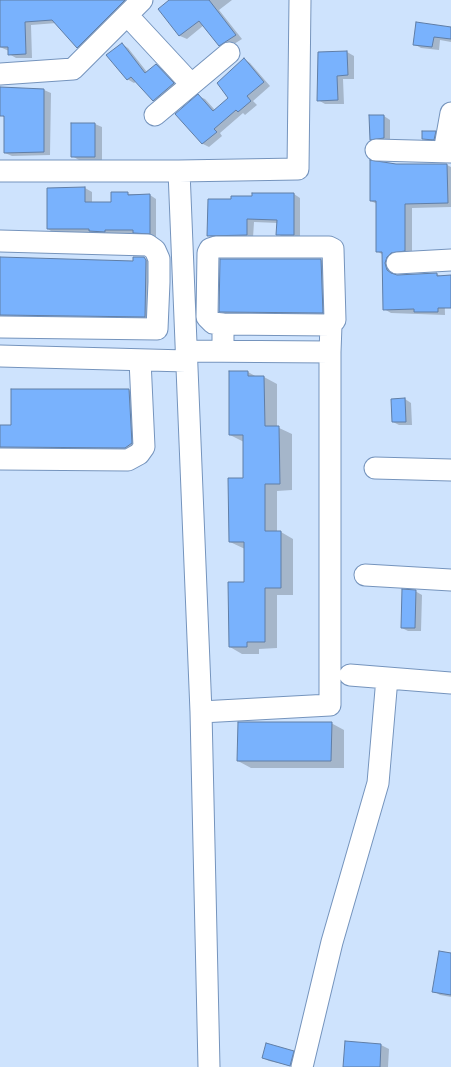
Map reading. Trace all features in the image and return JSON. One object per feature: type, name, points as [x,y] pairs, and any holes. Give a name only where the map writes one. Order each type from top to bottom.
[{"type":"street","points":[[0,74],[73,69],[142,0]]},
{"type":"street","points":[[0,171],[179,171],[298,169],[300,0]]},
{"type":"street","points":[[127,15],[191,84]]},
{"type":"street","points":[[155,115],[229,53]]},
{"type":"street","points":[[376,150],[447,152],[451,113]]},
{"type":"street","points":[[179,171],[202,712],[209,1067]]},
{"type":"street","points":[[0,241],[148,246],[155,250],[159,259],[157,329],[146,365],[144,447],[139,454],[128,460],[0,459]]},
{"type":"street","points":[[202,712],[330,705],[330,352],[331,325],[335,320],[333,249],[322,247],[216,247],[210,249],[208,253],[207,317],[213,323],[331,325]]},
{"type":"street","points":[[397,263],[451,260]]},
{"type":"street","points":[[223,324],[223,351]]},
{"type":"street","points":[[0,327],[157,329]]},
{"type":"street","points":[[0,370],[146,365],[186,356],[223,351],[330,352]]},
{"type":"street","points":[[0,356],[146,365]]},
{"type":"street","points":[[375,468],[451,470]]},
{"type":"street","points":[[366,575],[451,580]]},
{"type":"street","points":[[350,675],[451,683]]},
{"type":"street","points":[[302,1067],[332,942],[378,783],[387,678]]},
{"type":"building","points":[[0,0],[125,0],[77,48],[52,20],[25,22],[26,54],[8,55],[8,47],[0,47]]},
{"type":"building","points":[[169,0],[209,0],[236,35],[219,46],[199,21],[179,36],[158,9]]},
{"type":"building","points":[[416,22],[451,27],[451,39],[434,37],[432,47],[413,45]]},
{"type":"building","points":[[122,43],[145,73],[156,64],[174,83],[153,101],[131,77],[127,80],[106,55]]},
{"type":"building","points":[[347,51],[348,75],[337,76],[338,100],[317,101],[318,52]]},
{"type":"building","points":[[244,58],[264,82],[247,96],[251,101],[238,112],[236,110],[214,129],[217,132],[202,144],[175,114],[198,94],[213,111],[228,98],[217,83]]},
{"type":"building","points":[[0,87],[44,89],[44,152],[4,153],[4,116],[0,116]]},
{"type":"building","points":[[369,115],[384,115],[384,138],[370,140]]},
{"type":"building","points":[[71,123],[95,123],[95,157],[71,157]]},
{"type":"building","points":[[422,131],[436,131],[434,140],[422,139]]},
{"type":"building","points":[[370,160],[396,164],[447,164],[448,203],[405,204],[405,251],[391,253],[387,257],[385,263],[387,270],[397,275],[437,273],[437,276],[451,275],[451,308],[438,308],[438,312],[414,312],[414,309],[383,310],[382,252],[376,252],[376,201],[370,201]]},
{"type":"building","points":[[85,187],[85,202],[111,202],[111,192],[128,192],[128,195],[150,194],[150,234],[133,233],[133,230],[105,230],[105,232],[89,231],[89,229],[47,229],[47,188]]},
{"type":"building","points":[[252,193],[294,193],[294,235],[276,235],[277,220],[247,219],[247,235],[207,236],[208,199],[231,199],[231,196],[252,196]]},
{"type":"building","points":[[0,257],[133,261],[133,257],[144,257],[146,260],[145,317],[0,315]]},
{"type":"building","points":[[220,259],[321,259],[323,313],[219,312]]},
{"type":"building","points":[[229,371],[248,371],[248,376],[264,376],[265,426],[279,426],[280,484],[265,484],[265,531],[281,531],[281,588],[265,588],[265,642],[247,642],[247,647],[229,647],[228,582],[244,582],[244,542],[229,542],[228,478],[243,478],[243,435],[229,435]]},
{"type":"building","points":[[11,389],[129,389],[132,443],[125,448],[0,447],[0,425],[11,425]]},
{"type":"building","points":[[405,398],[406,422],[392,422],[391,399]]},
{"type":"building","points":[[402,589],[416,590],[415,628],[401,628]]},
{"type":"building","points":[[238,722],[332,722],[331,761],[237,761]]},
{"type":"building","points":[[439,951],[451,953],[451,995],[432,992]]},
{"type":"building","points":[[345,1041],[381,1044],[380,1067],[343,1067]]},
{"type":"building","points":[[266,1043],[294,1051],[290,1066],[262,1058]]}]
